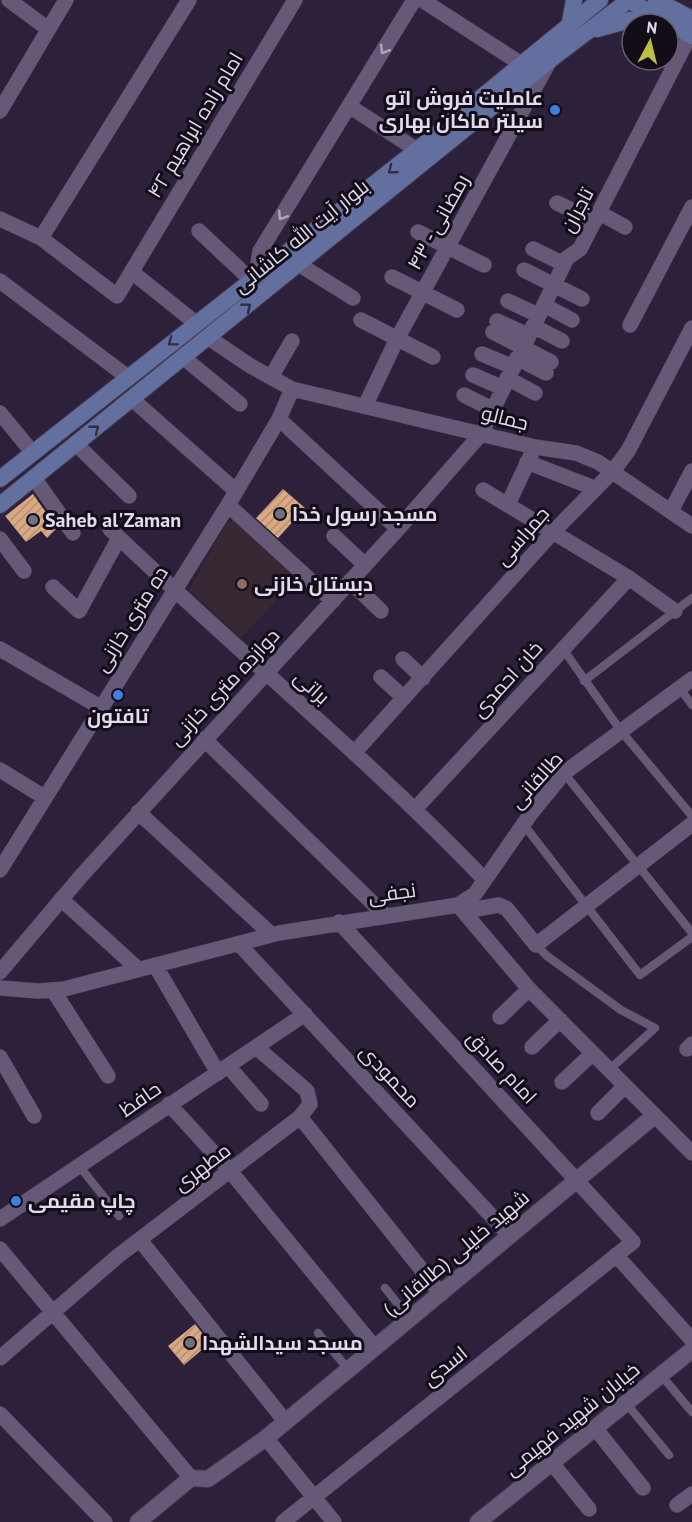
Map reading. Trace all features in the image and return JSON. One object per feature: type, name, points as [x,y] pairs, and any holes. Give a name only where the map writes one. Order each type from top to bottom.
[{"type":"main road","points":[[574,0],[575,32],[630,20],[683,27]]},
{"type":"main road","name":"بلوار آیت الله کاشانی","points":[[0,505],[300,265],[550,60],[600,0]]},
{"type":"main road","points":[[656,0],[683,27]]},
{"type":"main road","points":[[682,0],[683,27]]},
{"type":"main road","name":"بلوار آیت الله کاشانی","points":[[0,479],[524,65],[623,2]]},
{"type":"main road","points":[[623,2],[683,27]]},
{"type":"main road","points":[[197,324],[209,338]]},
{"type":"street","points":[[9,0],[48,29]]},
{"type":"street","points":[[0,111],[5,91],[66,0]]},
{"type":"street","points":[[0,219],[41,238],[189,0]]},
{"type":"street","name":"امام زاده ابراهیم ۴۲","points":[[41,238],[117,296],[295,0]]},
{"type":"street","points":[[199,231],[254,278],[260,251],[414,0]]},
{"type":"street","points":[[422,0],[524,65]]},
{"type":"street","name":"تاجران","points":[[481,434],[567,258],[580,249],[598,217],[683,27]]},
{"type":"street","name":"رمضانی - ۴۳","points":[[365,406],[397,339],[550,60]]},
{"type":"street","points":[[349,106],[417,150]]},
{"type":"street","points":[[557,203],[625,227]]},
{"type":"street","points":[[630,325],[692,207]]},
{"type":"street","points":[[418,232],[484,265]]},
{"type":"street","points":[[533,249],[564,264]]},
{"type":"street","points":[[300,265],[354,298]]},
{"type":"street","points":[[524,270],[582,299]]},
{"type":"street","points":[[132,272],[197,324]]},
{"type":"street","points":[[392,277],[457,310]]},
{"type":"street","points":[[0,281],[129,378]]},
{"type":"street","points":[[508,302],[523,346],[535,393]]},
{"type":"street","points":[[361,320],[433,357]]},
{"type":"street","points":[[473,375],[572,320]]},
{"type":"street","points":[[495,327],[548,367]]},
{"type":"street","name":"جمراسی","points":[[354,753],[554,531],[613,471],[628,451],[692,328]]},
{"type":"street","name":"جمالو","points":[[209,338],[292,389],[535,447],[576,453],[613,471],[692,525]]},
{"type":"street","points":[[271,377],[292,341]]},
{"type":"street","points":[[483,354],[562,341]]},
{"type":"street","points":[[184,358],[240,404]]},
{"type":"street","name":"ده متری خازنی","points":[[0,870],[44,796],[232,498],[279,418],[292,389]]},
{"type":"street","points":[[464,395],[492,409]]},
{"type":"street","points":[[132,399],[333,601]]},
{"type":"street","points":[[0,413],[33,453]]},
{"type":"street","points":[[279,418],[398,529]]},
{"type":"street","name":"دوازده متری خازنی","points":[[0,972],[138,812],[264,673],[333,601],[481,434]]},
{"type":"street","points":[[76,444],[129,496]]},
{"type":"street","points":[[508,504],[535,447]]},
{"type":"street","points":[[527,462],[594,488]]},
{"type":"street","points":[[671,511],[692,471]]},
{"type":"street","points":[[34,478],[73,533]]},
{"type":"street","points":[[483,490],[629,578],[675,611]]},
{"type":"street","name":"براتی","points":[[52,587],[79,611],[114,533],[264,673],[416,808],[484,879]]},
{"type":"street","points":[[334,536],[365,565]]},
{"type":"street","points":[[0,539],[24,571]]},
{"type":"street","name":"خان احمدی","points":[[416,808],[629,578]]},
{"type":"street","points":[[350,581],[381,611]]},
{"type":"street","points":[[0,649],[100,708]]},
{"type":"street","points":[[403,659],[423,678]]},
{"type":"street","points":[[381,677],[404,698]]},
{"type":"street","name":"طالقانی","points":[[458,905],[475,894],[564,773],[692,679]]},
{"type":"street","points":[[204,739],[386,916]]},
{"type":"street","points":[[0,770],[44,796]]},
{"type":"street","points":[[138,812],[272,935]]},
{"type":"street","points":[[536,945],[692,824]]},
{"type":"street","points":[[61,899],[137,968]]},
{"type":"street","points":[[458,905],[529,989],[692,1153]]},
{"type":"street","name":"نجفی","points":[[0,988],[53,990],[272,935],[339,922],[458,905],[476,909],[499,905],[507,909],[536,945]]},
{"type":"street","name":"امام صادق","points":[[339,922],[633,1242]]},
{"type":"street","name":"محمودی","points":[[239,944],[510,1236]]},
{"type":"street","points":[[155,965],[223,1069],[261,1104]]},
{"type":"street","points":[[500,1017],[529,989]]},
{"type":"street","points":[[53,990],[108,1076]]},
{"type":"street","name":"حافظ","points":[[0,1219],[305,1014]]},
{"type":"street","points":[[532,1047],[560,1020]]},
{"type":"street","points":[[256,1047],[307,1091],[310,1104],[300,1118],[441,1294]]},
{"type":"street","points":[[562,1082],[593,1053]]},
{"type":"street","points":[[0,1057],[34,1116]]},
{"type":"street","points":[[598,1113],[624,1087]]},
{"type":"street","points":[[169,1104],[231,1172],[375,1348]]},
{"type":"street","name":"شهید خلیلی (طالقانی)","points":[[138,1522],[191,1478],[208,1479],[266,1438],[654,1116]]},
{"type":"street","name":"مطهری","points":[[0,1358],[140,1240],[300,1118]]},
{"type":"street","points":[[140,1240],[285,1421]]},
{"type":"street","name":"اسدی","points":[[283,1522],[633,1242]]},
{"type":"street","points":[[0,1249],[191,1478]]},
{"type":"street","points":[[616,1255],[692,1340]]},
{"type":"street","name":"خیابان شهید فهیمی","points":[[478,1522],[692,1350]]},
{"type":"street","points":[[0,1414],[105,1522]]},
{"type":"street","points":[[595,1428],[643,1488]]},
{"type":"street","points":[[266,1438],[334,1522]]},
{"type":"street","points":[[552,1462],[589,1509]]},
{"type":"street","points":[[677,1505],[692,1494]]},
{"type":"lane","points":[[584,681],[692,598]]},
{"type":"lane","points":[[563,649],[621,731],[692,816]]},
{"type":"lane","points":[[679,687],[692,705]]},
{"type":"lane","points":[[524,825],[640,975],[692,935],[640,866],[564,773]]},
{"type":"lane","points":[[536,945],[547,956],[621,1010],[655,1028],[609,1070]]},
{"type":"lane","points":[[80,1167],[119,1216]]},
{"type":"lane","points":[[385,1288],[410,1319]]},
{"type":"lane","points":[[318,1333],[348,1370]]},
{"type":"lane","points":[[661,1375],[692,1412]]},
{"type":"lane","points":[[626,1402],[669,1455]]},
{"type":"shaded area","name":"دبستان خازنی","points":[[235,519],[298,577],[241,638],[189,590],[227,522]]},
{"type":"building","name":"مسجد رسول خدا","points":[[283,489],[305,508],[278,538],[256,518]]},
{"type":"building","name":"Saheb al'Zaman","points":[[33,494],[57,528],[47,538],[41,531],[26,542],[5,516]]},
{"type":"building","name":"مسجد سیدالشهدا","points":[[195,1324],[210,1343],[184,1365],[168,1346]]},
{"type":"place","name":"عاملیت فروش اتو سیلتر ماکان بهاری","points":[[555,110]]},
{"type":"place","name":"مسجد رسول خدا","points":[[280,514]]},
{"type":"place","name":"Saheb al'Zaman","points":[[33,520]]},
{"type":"place","name":"دبستان خازنی","points":[[242,584]]},
{"type":"place","name":"تافتون","points":[[118,695]]},
{"type":"place","name":"چاپ مقیمی","points":[[16,1201]]},
{"type":"place","name":"مسجد سیدالشهدا","points":[[190,1343]]}]
